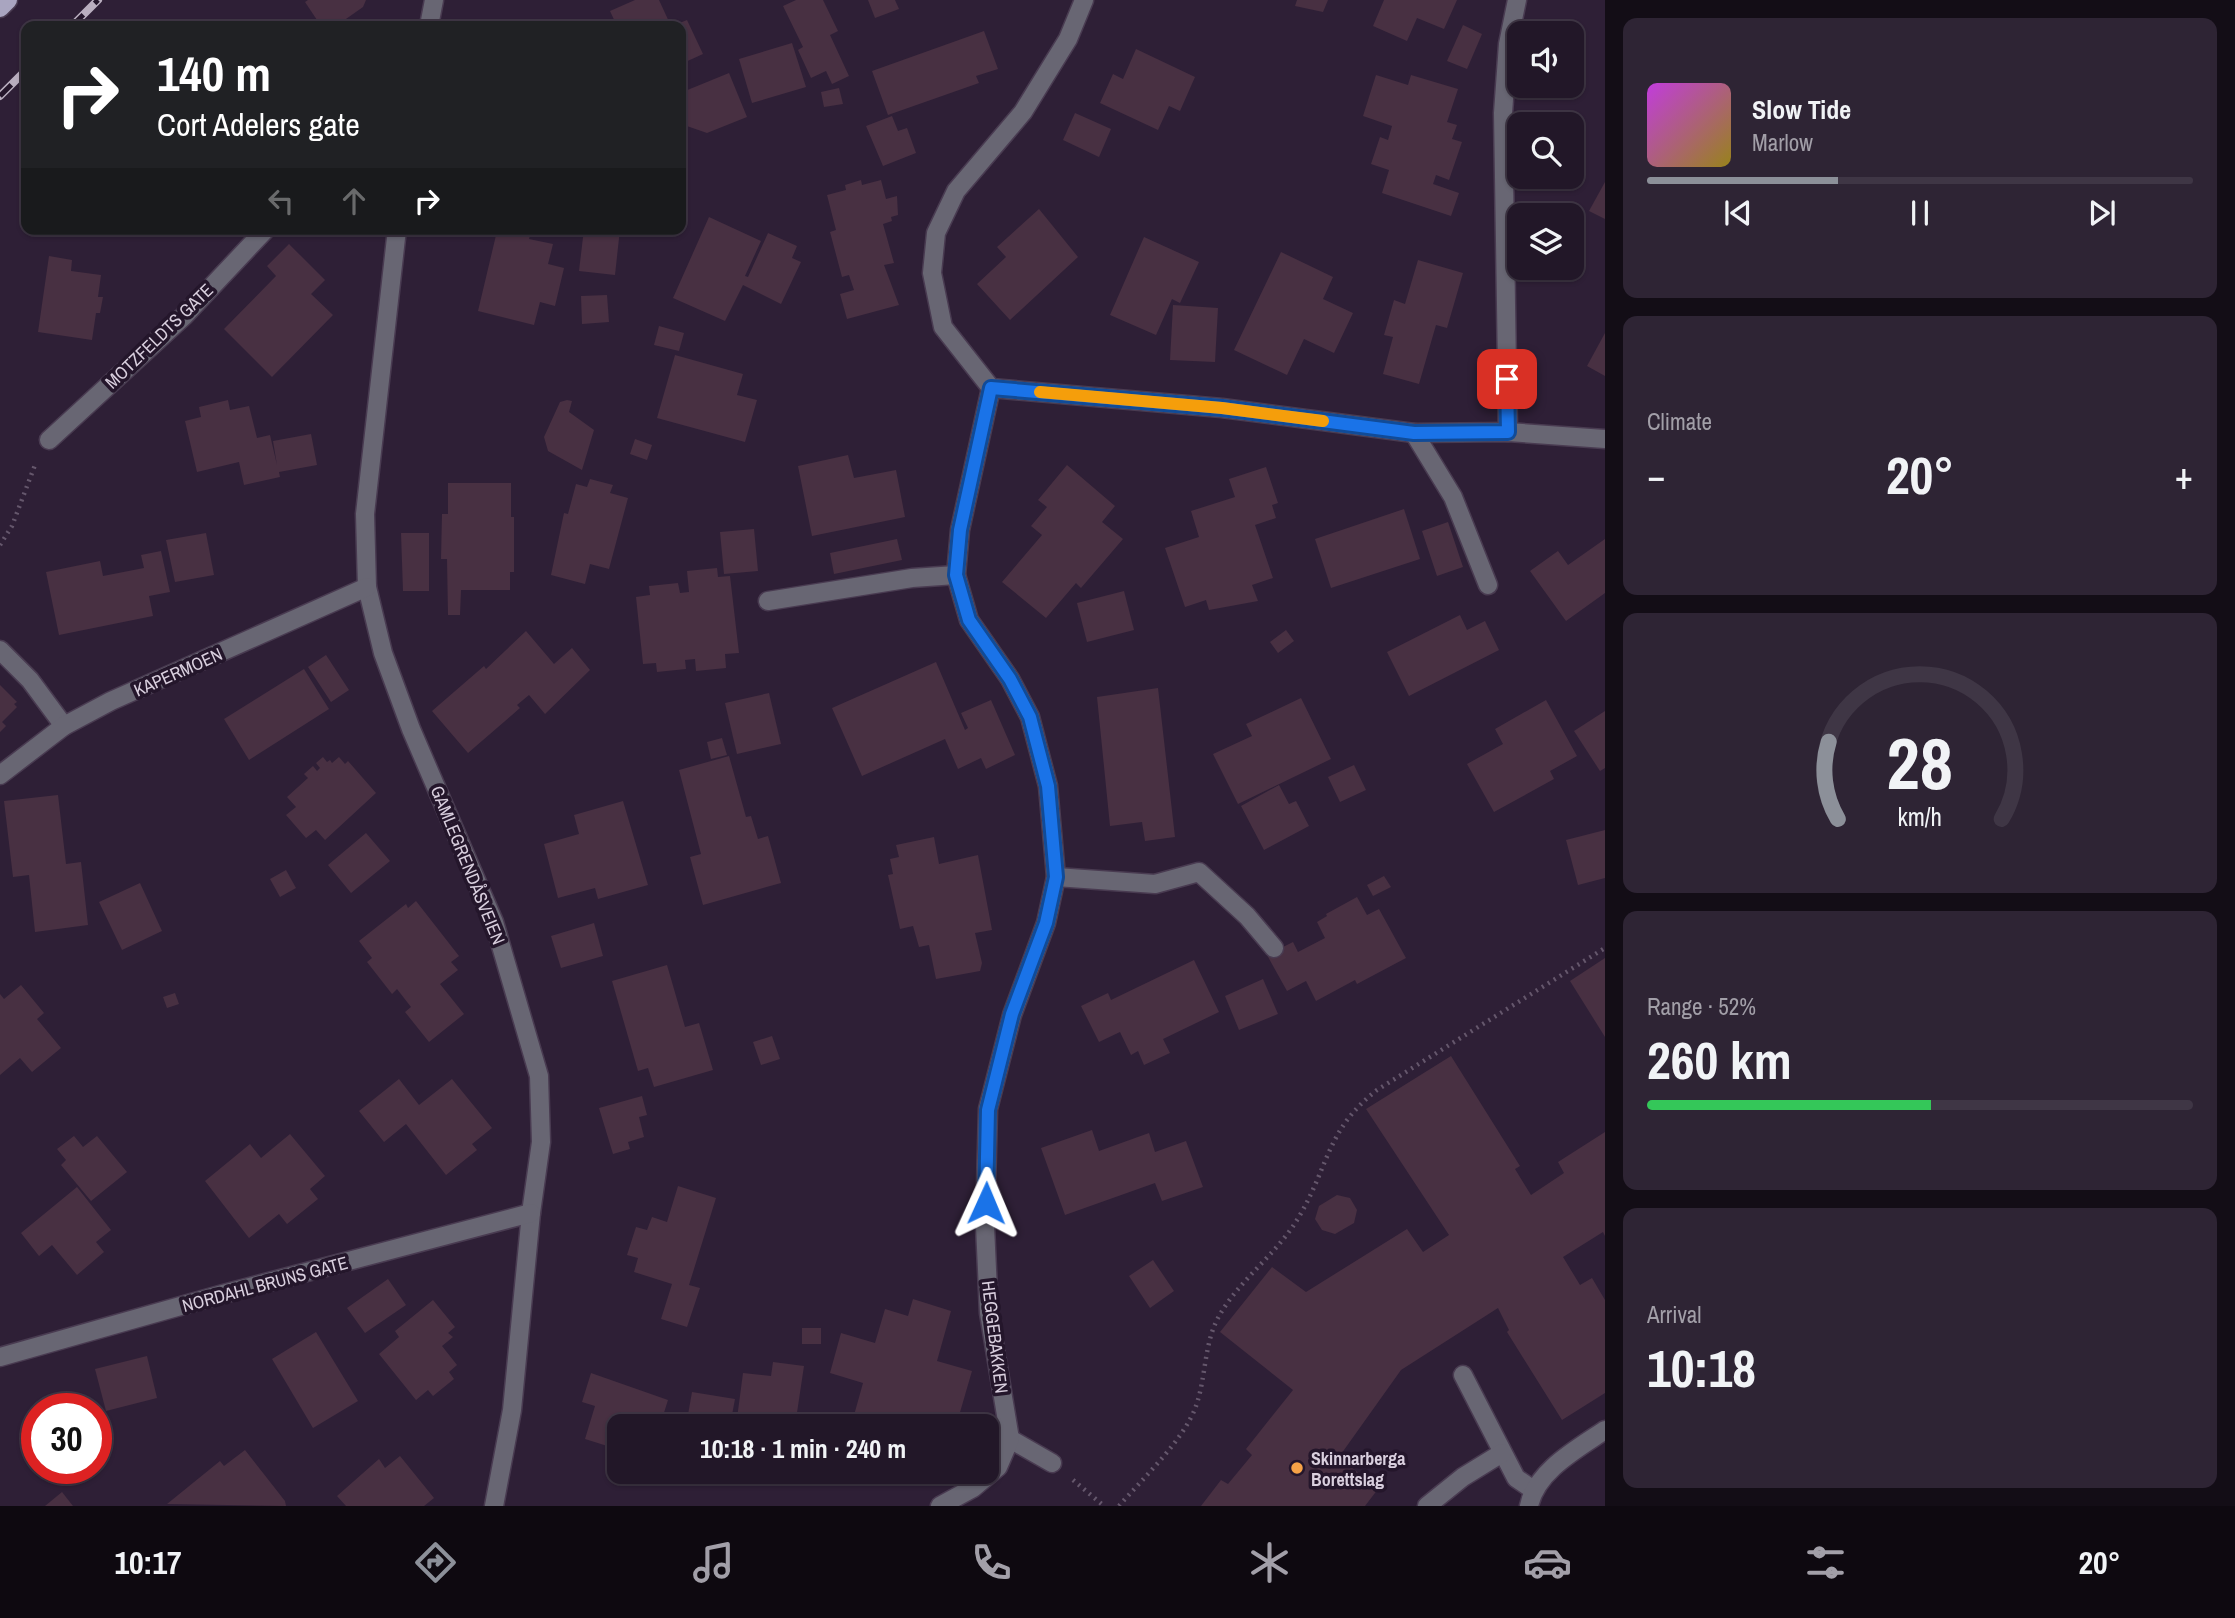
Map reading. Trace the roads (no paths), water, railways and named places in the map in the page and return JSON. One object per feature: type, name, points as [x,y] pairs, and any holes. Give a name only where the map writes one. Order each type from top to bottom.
[{"type":"main road","points":[[0,8],[8,0]]},
{"type":"street","points":[[430,21],[435,0]]},
{"type":"street","points":[[1084,0],[1068,39],[1023,111],[956,191],[936,233],[932,273],[943,327],[991,388],[1222,408],[1414,433],[1508,432],[1605,439]]},
{"type":"street","points":[[1508,432],[1503,113],[1508,44],[1517,0]]},
{"type":"street","name":"MOTZFELDTS GATE","points":[[49,440],[184,316],[260,235]]},
{"type":"street","name":"GAMLEGRENDÅSVEIEN","points":[[396,235],[365,514],[367,587],[383,653],[411,729],[494,922],[539,1076],[541,1142],[531,1213],[512,1410],[494,1506]]},
{"type":"street","name":"HEGGEBAKKEN","points":[[991,388],[960,530],[956,575],[969,620],[1010,679],[1030,717],[1048,786],[1056,877],[1046,923],[1012,1014],[988,1110],[985,1226],[989,1313],[1010,1439]]},
{"type":"street","points":[[1414,433],[1452,497],[1488,585]]},
{"type":"street","points":[[768,601],[912,578],[956,575]]},
{"type":"street","name":"KAPERMOEN","points":[[0,775],[64,726],[111,701],[367,587]]},
{"type":"street","points":[[0,650],[30,680],[64,726]]},
{"type":"street","points":[[1056,877],[1155,884],[1199,872],[1247,916],[1274,948]]},
{"type":"street","name":"NORDAHL BRUNS GATE","points":[[0,1357],[531,1213]]},
{"type":"street","points":[[1463,1375],[1502,1453],[1530,1498],[1567,1456],[1605,1430]]},
{"type":"street","points":[[940,1506],[973,1488],[998,1467],[1010,1439],[1052,1463]]},
{"type":"street","points":[[1427,1506],[1464,1476],[1502,1453]]},
{"type":"street","points":[[494,1506],[507,1506]]},
{"type":"railway","points":[[77,21],[98,0]]},
{"type":"railway","points":[[0,96],[21,75]]},
{"type":"place","name":"Skinnarberga Borettslag","points":[[1297,1468]]}]
